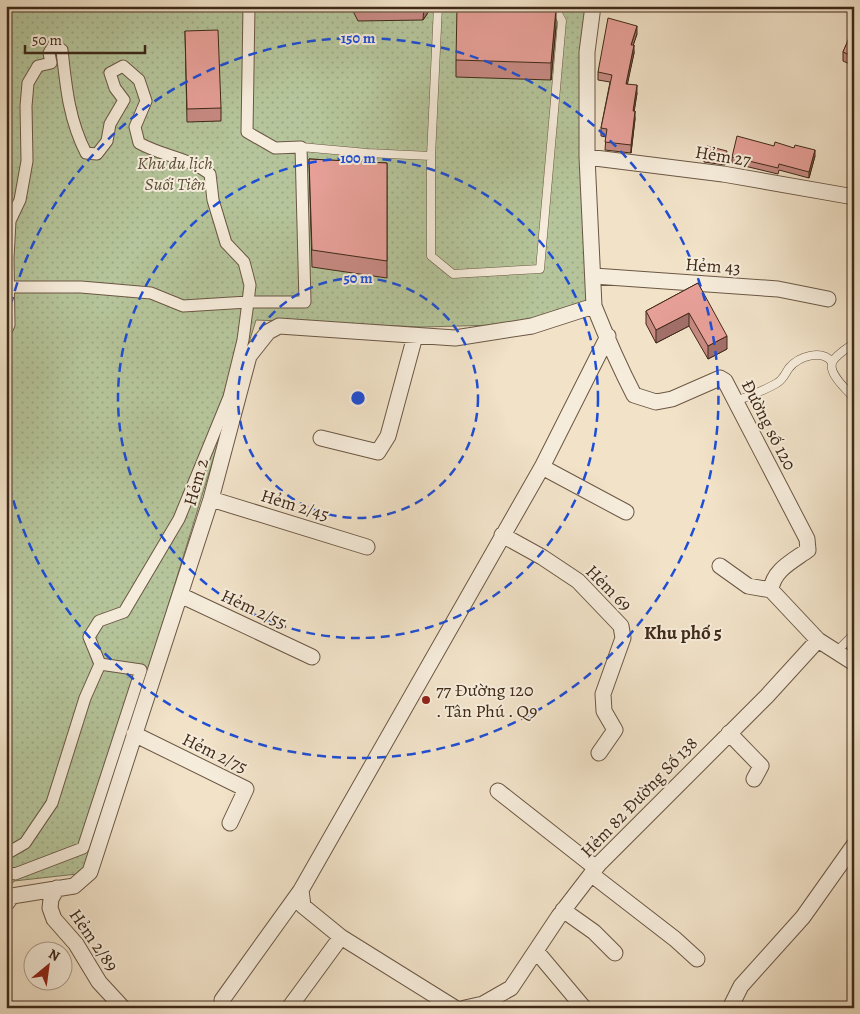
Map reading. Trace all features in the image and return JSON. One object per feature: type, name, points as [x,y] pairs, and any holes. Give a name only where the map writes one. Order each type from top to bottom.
[{"type":"street","points":[[10,287],[81,287],[151,293],[183,306],[248,302],[305,302],[301,147],[275,148],[247,132],[249,6]]},
{"type":"street","name":"Đường số 120","points":[[593,6],[586,52],[587,157],[594,306],[621,370],[634,395],[656,402],[672,399],[720,378],[725,382],[807,539],[808,550],[778,572],[772,579],[772,590]]},
{"type":"street","points":[[6,331],[9,325],[10,287],[8,258],[10,222],[20,200],[27,160],[26,106],[28,83],[38,66],[51,63],[49,54],[54,45],[62,50],[69,110],[77,136],[86,153],[97,154],[107,140],[110,124],[124,100],[115,88],[110,73],[123,66],[139,80],[146,101],[135,127],[139,143],[157,153],[198,165],[210,174],[213,200],[226,243],[244,262],[250,285],[242,340],[229,398],[179,519],[124,612],[99,621],[89,637],[100,664],[85,698],[52,803],[25,843],[6,854]]},
{"type":"street","name":"Hẻm 27","points":[[587,157],[723,174],[854,197]]},
{"type":"street","name":"Hẻm 43","points":[[594,276],[778,289],[828,299]]},
{"type":"street","name":"Hẻm 2","points":[[6,904],[12,896],[74,886],[90,872],[211,499],[249,356],[268,332],[279,326],[455,338],[515,328],[594,306]]},
{"type":"street","points":[[321,438],[378,452],[388,436],[415,336]]},
{"type":"street","points":[[222,1000],[301,890],[502,534],[542,467],[608,336]]},
{"type":"street","points":[[542,467],[626,512]]},
{"type":"street","name":"Hẻm 2/45","points":[[211,499],[367,547]]},
{"type":"street","name":"Hẻm 69","points":[[502,534],[578,581],[621,626],[623,638],[603,694],[604,711],[615,730],[599,753]]},
{"type":"street","points":[[720,566],[748,586],[772,590],[818,640],[854,663]]},
{"type":"street","name":"Hẻm 2/55","points":[[180,595],[312,657]]},
{"type":"street","name":"Hẻm 82 Đường Số 138","points":[[465,1008],[483,1004],[511,988],[537,952],[563,910],[593,871],[818,640]]},
{"type":"street","points":[[6,872],[15,874],[83,848],[141,670],[100,664]]},
{"type":"street","points":[[729,733],[761,766],[754,779]]},
{"type":"street","name":"Hẻm 2/75","points":[[134,734],[246,789],[230,823]]},
{"type":"street","points":[[498,791],[697,959]]},
{"type":"street","points":[[730,1008],[740,986],[803,917],[854,845]]},
{"type":"street","name":"Hẻm 2/89","points":[[57,888],[51,899],[50,908],[54,919],[76,944],[89,970],[123,1008]]},
{"type":"street","points":[[301,890],[304,906],[341,937],[456,1008]]},
{"type":"street","points":[[563,910],[594,932],[615,953]]},
{"type":"street","points":[[289,1008],[341,937]]},
{"type":"street","points":[[537,952],[584,1008]]},
{"type":"lane","points":[[438,6],[431,156],[431,256],[453,274],[540,269],[562,21],[554,6]]},
{"type":"lane","points":[[301,147],[368,154],[431,156]]},
{"type":"lane","points":[[854,342],[832,362],[831,368],[836,378],[854,398]]},
{"type":"lane","points":[[734,402],[776,384],[784,378],[790,367],[810,356],[822,354],[828,356],[832,362]]},
{"type":"lane","points":[[836,652],[854,634]]},
{"type":"green space","name":"Khu du lịch Suối Tiên","points":[[6,6],[585,6],[589,26],[591,302],[535,324],[422,327],[256,320],[86,873],[14,881],[6,893]]},
{"type":"building","points":[[357,6],[424,6],[358,8]]},
{"type":"building","points":[[457,7],[556,9],[551,63],[456,60]]},
{"type":"building","points":[[608,18],[637,26],[631,45],[634,45],[626,84],[637,85],[631,145],[605,142],[607,129],[601,128],[612,75],[598,72]]},
{"type":"building","points":[[854,29],[854,57],[843,52]]},
{"type":"building","points":[[218,30],[221,108],[187,109],[185,31]]},
{"type":"building","points":[[737,136],[774,146],[775,142],[794,148],[795,145],[815,150],[809,172],[779,164],[778,168],[732,157]]},
{"type":"building","points":[[707,146],[727,151],[725,161],[704,158]]},
{"type":"building","points":[[309,159],[387,163],[387,261],[312,250]]},
{"type":"building","points":[[698,283],[727,336],[708,346],[689,313],[656,330],[646,311]]},
{"type":"place","name":"77 Đường 120 . Tân Phú . Q9","points":[[426,700]]},
{"type":"district","name":"Khu phố 5","points":[[683,632]]}]
